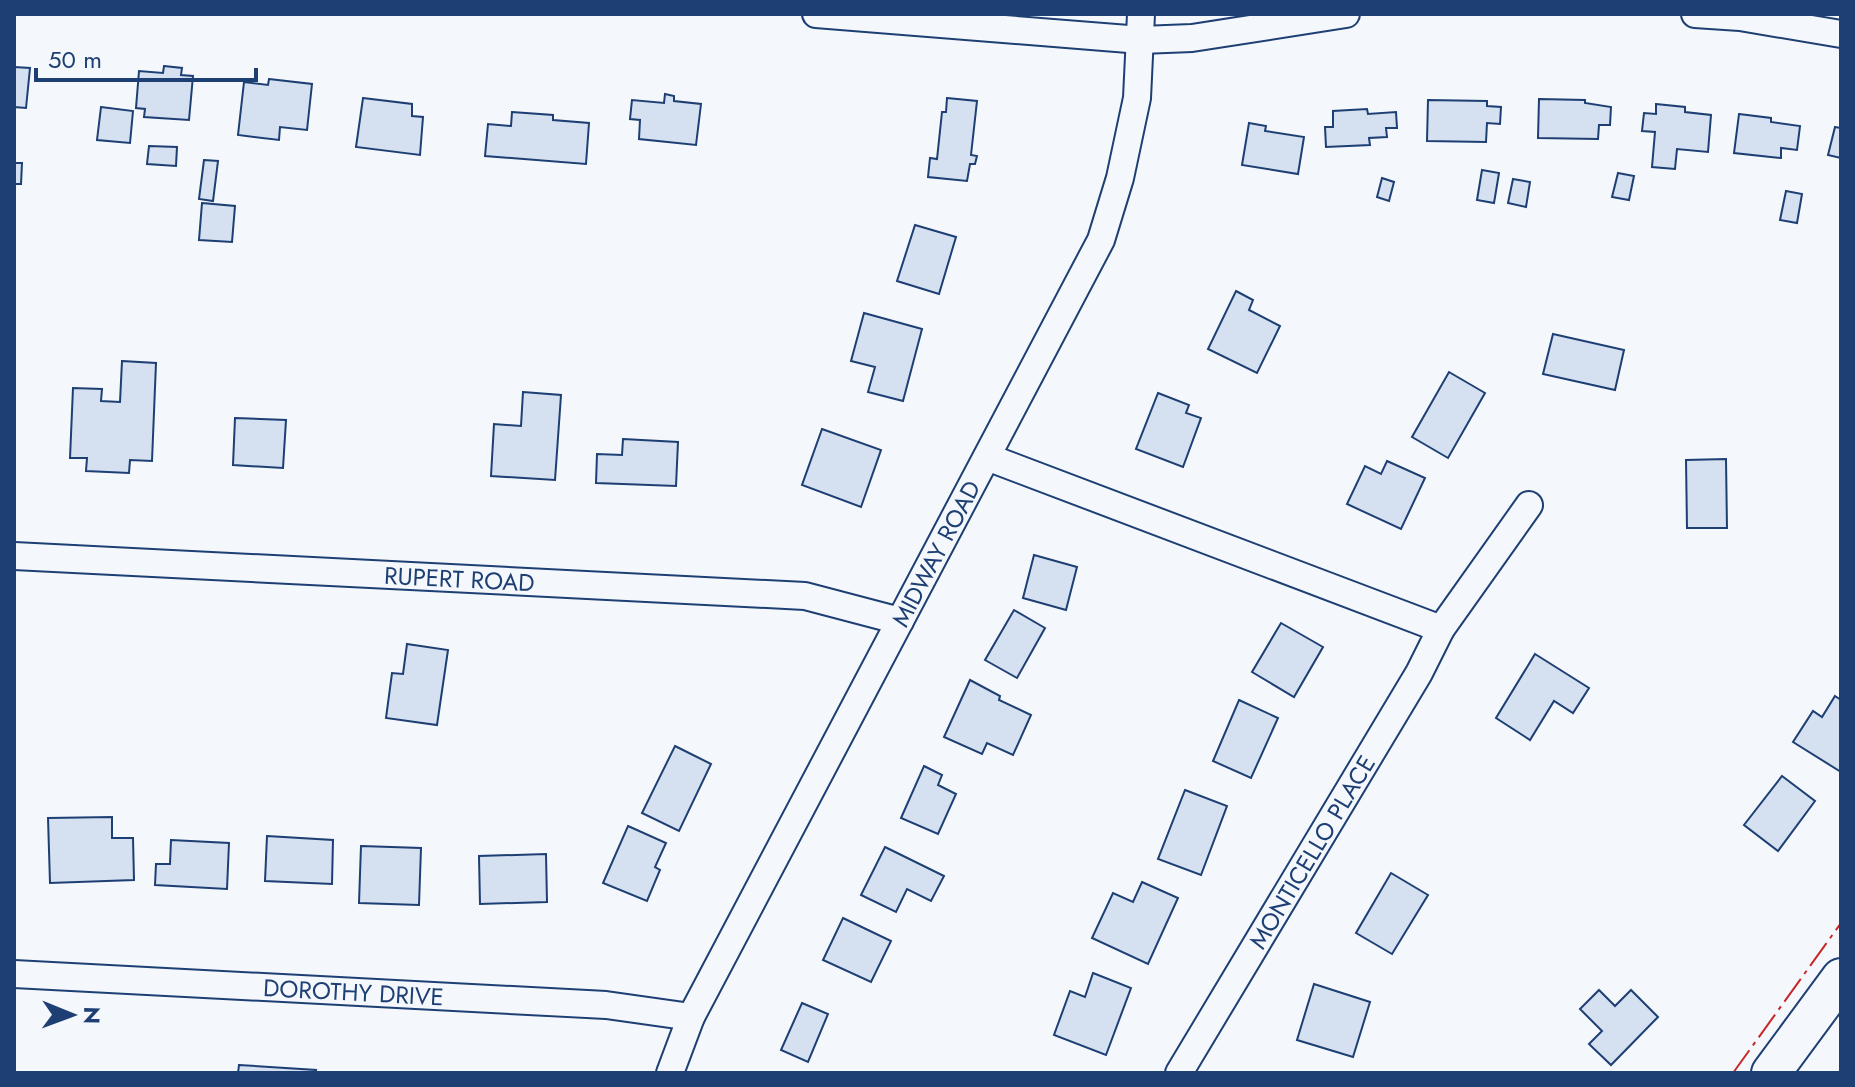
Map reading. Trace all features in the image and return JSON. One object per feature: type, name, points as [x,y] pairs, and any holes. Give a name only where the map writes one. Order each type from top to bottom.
[{"type":"main road","points":[[1771,1073],[1841,978]]},
{"type":"street","points":[[816,14],[1141,27],[1192,38],[1346,14]]},
{"type":"street","points":[[1695,14],[1740,17],[1841,34]]},
{"type":"street","name":"MIDWAY ROAD","points":[[670,1073],[691,1017],[1101,240],[1120,178],[1137,98],[1141,27]]},
{"type":"street","points":[[987,457],[1441,629]]},
{"type":"street","name":"MONTICELLO PLACE","points":[[1179,1073],[1419,673],[1441,629],[1529,505]]},
{"type":"street","name":"RUPERT ROAD","points":[[14,556],[805,596],[900,621]]},
{"type":"street","name":"DOROTHY DRIVE","points":[[14,974],[606,1005],[691,1017]]},
{"type":"building","points":[[164,66],[182,68],[181,75],[193,76],[189,120],[144,117],[145,109],[136,108],[139,71],[163,73]]},
{"type":"building","points":[[14,67],[30,68],[26,108],[14,107]]},
{"type":"building","points":[[269,79],[312,84],[307,130],[280,127],[279,140],[238,135],[244,82],[268,85]]},
{"type":"building","points":[[665,94],[674,96],[674,101],[701,104],[696,145],[639,139],[640,120],[630,119],[632,100],[664,103]]},
{"type":"building","points":[[363,98],[412,104],[412,116],[423,117],[420,155],[356,147]]},
{"type":"building","points":[[947,98],[977,101],[971,155],[977,156],[975,164],[970,164],[967,181],[928,177],[930,158],[937,159],[942,112],[946,112]]},
{"type":"building","points":[[1539,99],[1585,100],[1585,103],[1611,107],[1610,125],[1599,125],[1598,139],[1538,138]]},
{"type":"building","points":[[1428,100],[1487,101],[1487,106],[1501,107],[1500,124],[1487,123],[1486,142],[1427,141]]},
{"type":"building","points":[[1656,104],[1685,107],[1685,112],[1711,115],[1708,152],[1677,149],[1675,169],[1652,167],[1655,132],[1642,131],[1644,113],[1656,114]]},
{"type":"building","points":[[101,107],[133,111],[130,143],[97,140]]},
{"type":"building","points":[[1367,109],[1368,114],[1396,112],[1397,128],[1386,128],[1387,137],[1369,138],[1370,145],[1326,147],[1325,127],[1333,127],[1333,111]]},
{"type":"building","points":[[512,112],[553,115],[553,120],[589,123],[586,164],[485,156],[488,124],[511,126]]},
{"type":"building","points":[[1739,114],[1800,126],[1797,150],[1781,148],[1781,158],[1734,153]]},
{"type":"building","points":[[1249,123],[1266,126],[1265,131],[1304,137],[1298,174],[1242,165]]},
{"type":"building","points":[[1835,127],[1841,128],[1841,158],[1828,155]]},
{"type":"building","points":[[149,146],[177,147],[176,166],[147,164]]},
{"type":"building","points":[[204,160],[218,161],[213,201],[199,199]]},
{"type":"building","points":[[14,163],[22,163],[21,184],[14,184]]},
{"type":"building","points":[[1482,170],[1499,173],[1494,203],[1477,200]]},
{"type":"building","points":[[1618,173],[1634,176],[1629,200],[1612,197]]},
{"type":"building","points":[[1382,178],[1394,182],[1389,201],[1377,197]]},
{"type":"building","points":[[1513,179],[1530,182],[1526,207],[1508,203]]},
{"type":"building","points":[[1786,191],[1802,194],[1797,223],[1780,220]]},
{"type":"building","points":[[202,203],[235,206],[232,242],[199,240]]},
{"type":"building","points":[[915,225],[956,237],[939,294],[897,281]]},
{"type":"building","points":[[1236,291],[1253,300],[1249,310],[1280,326],[1257,373],[1208,349]]},
{"type":"building","points":[[864,313],[922,329],[903,401],[868,392],[875,367],[851,361]]},
{"type":"building","points":[[1553,334],[1624,350],[1615,390],[1543,374]]},
{"type":"building","points":[[122,361],[156,363],[152,461],[130,460],[129,473],[86,471],[87,458],[70,458],[73,388],[102,389],[101,401],[120,402]]},
{"type":"building","points":[[1449,372],[1485,393],[1448,458],[1412,437]]},
{"type":"building","points":[[523,392],[561,395],[555,480],[491,476],[494,424],[521,426]]},
{"type":"building","points":[[1158,393],[1189,405],[1186,413],[1201,418],[1183,467],[1136,449]]},
{"type":"building","points":[[235,418],[286,420],[283,468],[233,465]]},
{"type":"building","points":[[822,429],[881,450],[861,507],[802,485]]},
{"type":"building","points":[[623,439],[678,442],[676,486],[596,483],[597,454],[622,455]]},
{"type":"building","points":[[1726,459],[1727,528],[1687,528],[1686,460]]},
{"type":"building","points":[[1387,461],[1425,478],[1401,529],[1347,504],[1365,466],[1381,474]]},
{"type":"building","points":[[1034,555],[1077,567],[1066,610],[1023,598]]},
{"type":"building","points":[[1014,610],[1045,628],[1017,678],[985,660]]},
{"type":"building","points":[[1281,623],[1323,647],[1294,697],[1252,672]]},
{"type":"building","points":[[407,644],[448,650],[437,725],[386,718],[392,673],[403,674]]},
{"type":"building","points":[[1535,654],[1589,688],[1573,713],[1554,701],[1530,740],[1496,718]]},
{"type":"building","points":[[970,680],[1000,696],[999,700],[1031,715],[1013,755],[987,743],[982,754],[944,737]]},
{"type":"building","points":[[1835,696],[1841,700],[1841,772],[1793,742],[1813,711],[1822,717]]},
{"type":"building","points":[[1239,700],[1278,718],[1251,778],[1213,761]]},
{"type":"building","points":[[675,746],[711,764],[679,831],[642,813]]},
{"type":"building","points":[[924,766],[942,775],[938,785],[956,794],[938,834],[901,818]]},
{"type":"building","points":[[1782,776],[1815,801],[1778,851],[1744,825]]},
{"type":"building","points":[[1185,790],[1227,806],[1201,875],[1158,859]]},
{"type":"building","points":[[112,817],[112,838],[133,838],[134,880],[50,883],[48,818]]},
{"type":"building","points":[[628,826],[666,843],[655,867],[660,870],[647,901],[603,883]]},
{"type":"building","points":[[267,836],[333,840],[332,884],[265,881]]},
{"type":"building","points":[[171,840],[229,843],[227,889],[155,885],[156,864],[170,864]]},
{"type":"building","points":[[361,846],[421,848],[419,905],[359,903]]},
{"type":"building","points":[[885,847],[944,876],[931,901],[907,889],[896,912],[861,895]]},
{"type":"building","points":[[546,854],[547,902],[480,904],[479,856]]},
{"type":"building","points":[[1391,873],[1428,895],[1392,954],[1356,933]]},
{"type":"building","points":[[1142,882],[1178,898],[1148,964],[1092,938],[1113,893],[1133,902]]},
{"type":"building","points":[[843,918],[891,941],[871,982],[823,960]]},
{"type":"building","points":[[1093,973],[1131,988],[1106,1055],[1054,1035],[1070,991],[1085,997]]},
{"type":"building","points":[[1314,984],[1370,1002],[1353,1057],[1297,1040]]},
{"type":"building","points":[[1599,990],[1615,1006],[1631,990],[1658,1017],[1611,1065],[1589,1044],[1602,1031],[1580,1009]]},
{"type":"building","points":[[802,1003],[828,1014],[808,1062],[781,1050]]},
{"type":"building","points":[[239,1065],[316,1070],[315,1073],[238,1073]]},
{"type":"power","points":[[1733,1073],[1841,923]]}]
